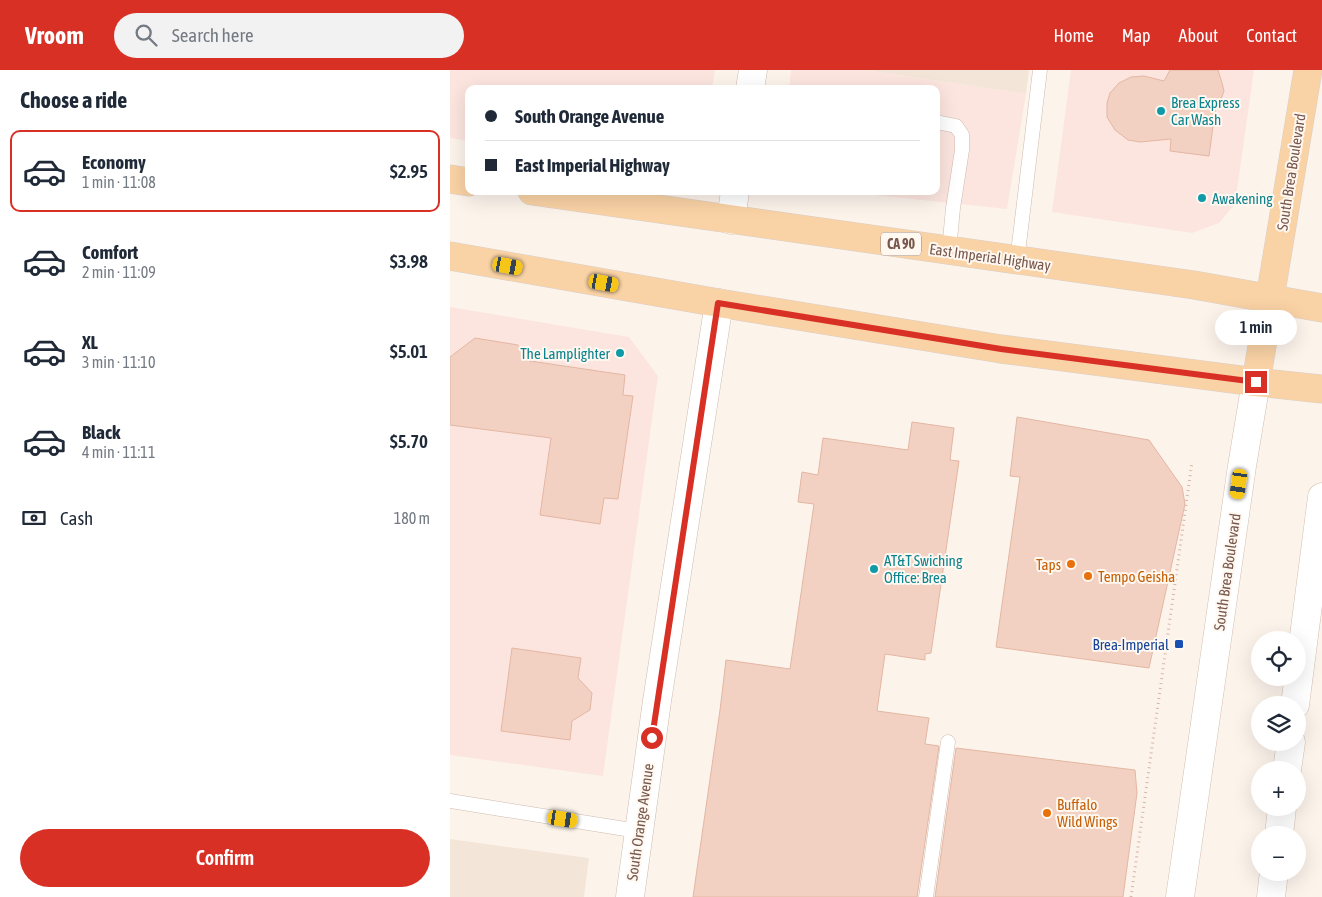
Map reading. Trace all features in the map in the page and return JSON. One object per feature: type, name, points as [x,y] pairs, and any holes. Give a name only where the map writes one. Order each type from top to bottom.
[{"type":"main road","points":[[751,85],[753,70]]},
{"type":"main road","name":"South Brea Boulevard","points":[[1180,897],[1242,466],[1308,70]]},
{"type":"main road","points":[[450,179],[465,181]]},
{"type":"main road","name":"East Imperial Highway","points":[[559,195],[1194,285],[1270,299]]},
{"type":"main road","points":[[731,220],[734,195]]},
{"type":"main road","points":[[450,256],[718,303],[1001,349],[1322,389]]},
{"type":"main road","name":"CA 90","points":[[1270,299],[1322,308]]},
{"type":"main road","name":"South Orange Avenue","points":[[630,897],[657,701],[718,303]]},
{"type":"main road","points":[[1296,696],[1322,497]]},
{"type":"main road","points":[[1271,897],[1273,881]]},
{"type":"lane","points":[[1017,261],[1040,70]]},
{"type":"lane","points":[[940,123],[956,126],[962,135],[962,150],[953,208],[949,251]]},
{"type":"lane","points":[[926,897],[948,742]]},
{"type":"lane","points":[[450,801],[638,830]]},
{"type":"path","points":[[1131,897],[1192,462]]},
{"type":"shaded area","points":[[450,70],[715,70],[713,85],[465,85],[465,140],[450,138]]},
{"type":"shaded area","points":[[791,70],[864,70],[1026,94],[1007,209],[874,195],[940,195],[940,85],[789,85]]},
{"type":"shaded area","points":[[864,70],[1029,70],[1026,94]]},
{"type":"shaded area","points":[[1071,70],[1254,70],[1235,204],[1219,223],[1192,233],[1052,212]]},
{"type":"shaded area","points":[[450,307],[629,337],[658,376],[603,776],[450,755]]},
{"type":"shaded area","points":[[450,839],[589,858],[584,897],[450,897]]},
{"type":"building","name":"Brea Express Car Wash","points":[[1170,70],[1218,70],[1224,91],[1221,99],[1216,104],[1209,156],[1170,151],[1171,139],[1140,142],[1128,140],[1115,130],[1107,117],[1107,103],[1110,93],[1119,83],[1131,77],[1144,76],[1164,81]]},
{"type":"building","points":[[475,338],[518,345],[530,361],[625,375],[623,395],[633,396],[618,499],[604,498],[600,524],[540,515],[551,438],[450,425],[450,357]]},
{"type":"building","name":"Tempo Geisha","points":[[1017,417],[1149,440],[1182,487],[1185,504],[1149,668],[996,647],[1020,477],[1010,476]]},
{"type":"building","points":[[912,422],[954,428],[950,460],[959,461],[931,653],[925,654],[925,660],[885,654],[877,711],[929,718],[925,744],[939,746],[917,897],[693,897],[726,660],[790,669],[814,504],[798,502],[802,472],[818,475],[823,438],[908,450]]},
{"type":"building","points":[[512,648],[581,658],[578,678],[592,693],[590,710],[572,721],[570,740],[501,731]]},
{"type":"building","points":[[956,748],[1135,770],[1137,793],[1123,897],[935,897]]},
{"type":"place","name":"Brea Express Car Wash","points":[[1161,111]]},
{"type":"place","name":"Awakening","points":[[1202,198]]},
{"type":"place","name":"The Lamplighter","points":[[620,353]]},
{"type":"place","name":"Taps","points":[[1071,564]]},
{"type":"place","name":"AT&T Swiching Office: Brea","points":[[874,569]]},
{"type":"place","name":"Tempo Geisha","points":[[1088,576]]},
{"type":"place","name":"Brea-Imperial","points":[[1179,644]]},
{"type":"place","name":"Buffalo Wild Wings","points":[[1047,813]]},
{"type":"route","points":[[652,738],[718,303],[1001,349],[1256,382]]}]
